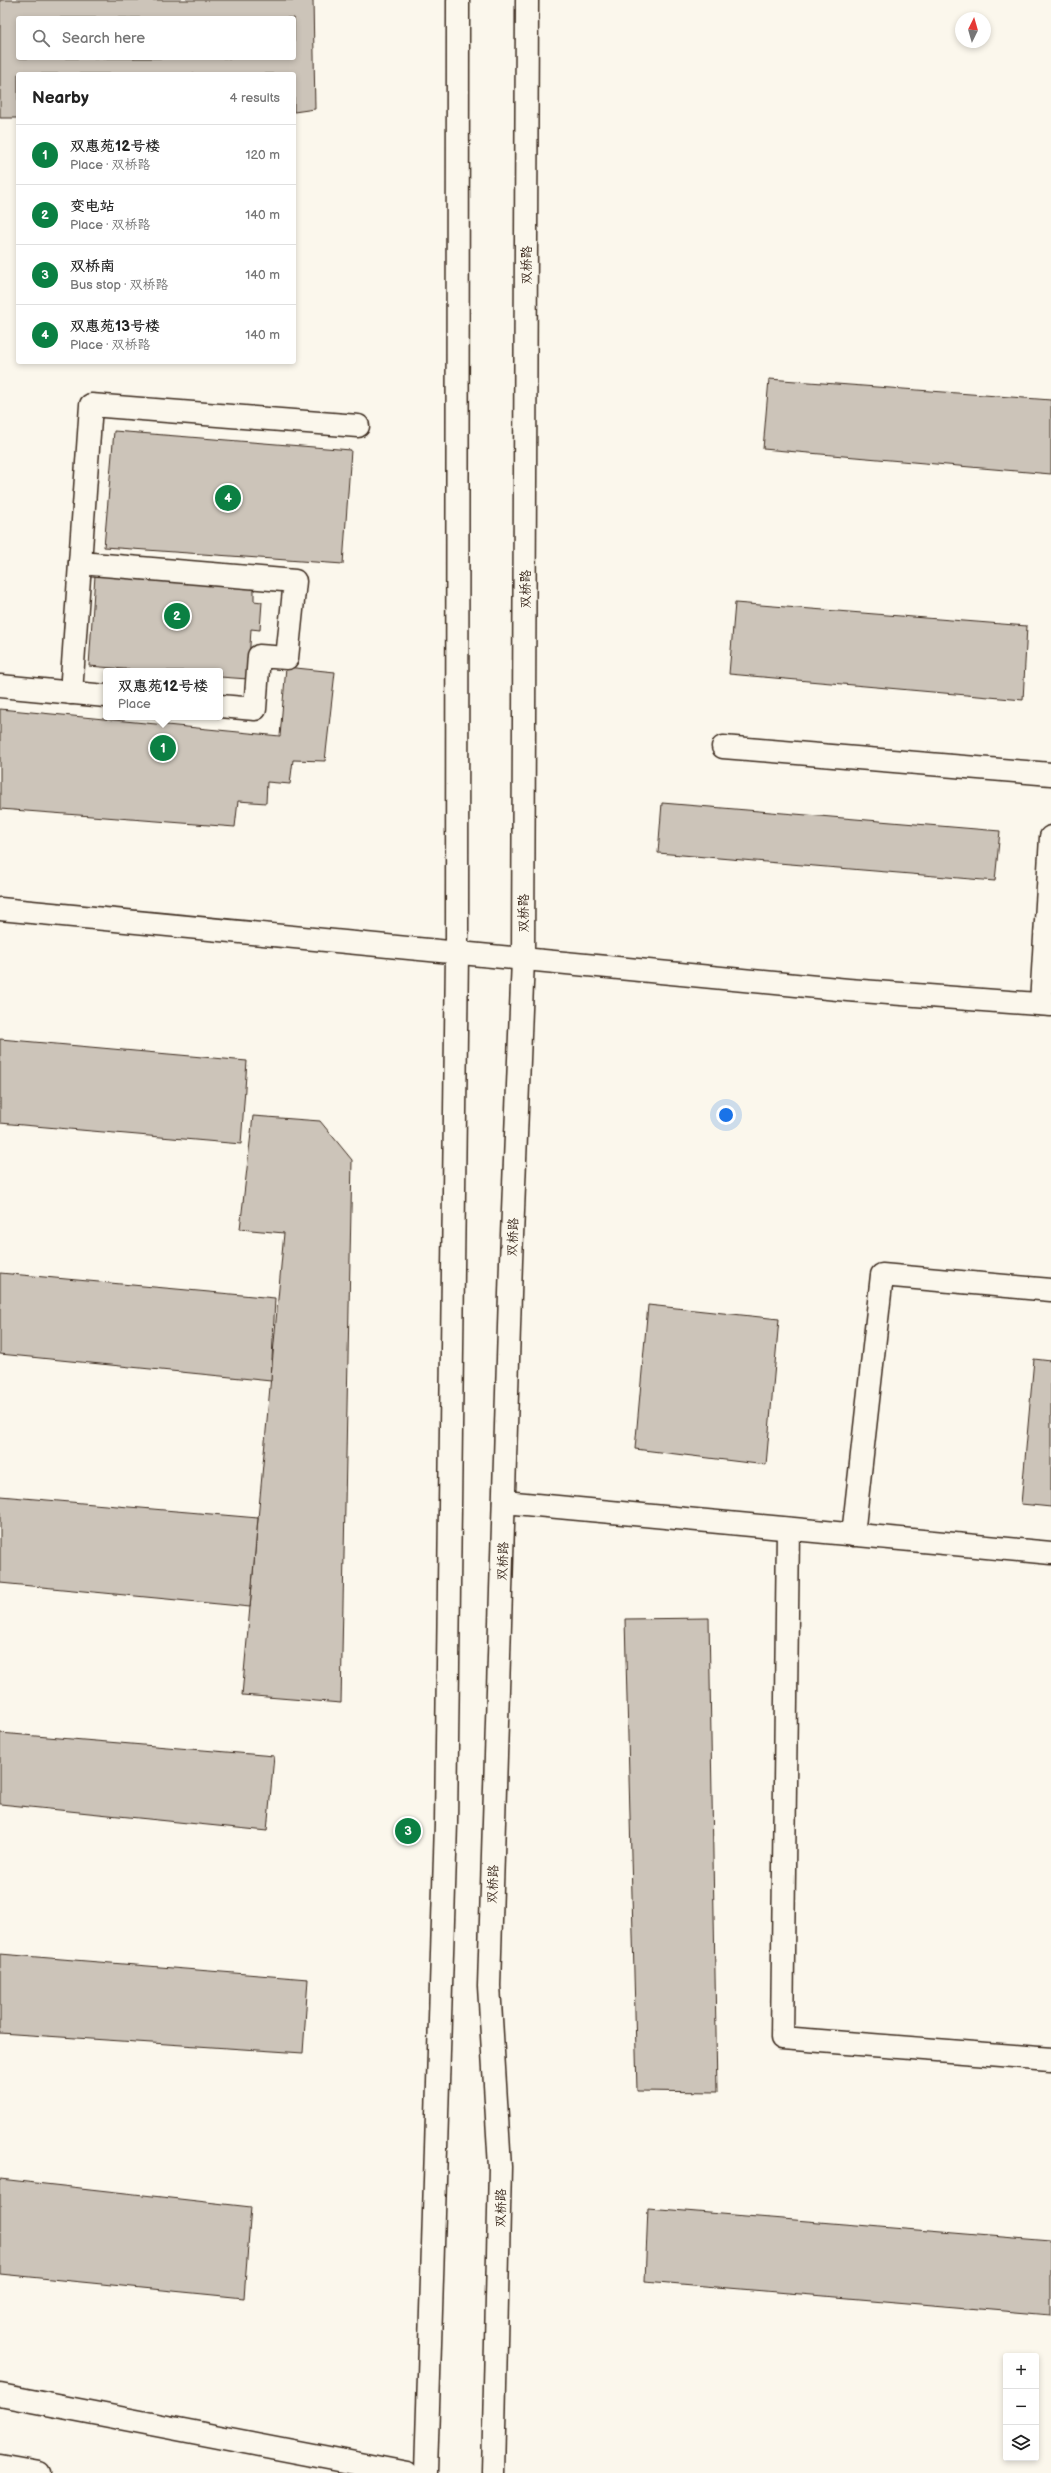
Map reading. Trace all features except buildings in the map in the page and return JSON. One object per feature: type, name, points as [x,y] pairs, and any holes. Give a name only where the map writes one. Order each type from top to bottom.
[{"type":"main road","points":[[426,2473],[446,1822],[457,954],[458,0]]},
{"type":"main road","name":"双桥路","points":[[493,2473],[500,2166],[489,1986],[523,959],[527,0]]},
{"type":"main road","points":[[71,693],[91,405],[358,426]]},
{"type":"main road","points":[[80,563],[295,581],[287,658],[259,656],[255,709],[223,706]]},
{"type":"main road","points":[[0,686],[103,696]]},
{"type":"main road","points":[[723,746],[1051,774]]},
{"type":"main road","points":[[0,909],[457,954],[848,990],[1046,1005],[1051,837]]},
{"type":"main road","points":[[853,1535],[882,1274],[1051,1290]]},
{"type":"main road","points":[[504,1502],[1051,1553]]},
{"type":"main road","points":[[788,1528],[782,2038],[1051,2059]]},
{"type":"main road","points":[[0,2395],[407,2473]]},
{"type":"main road","points":[[0,2466],[38,2473]]},
{"type":"place","name":"双惠苑13号楼","points":[[228,498]]},
{"type":"place","name":"变电站","points":[[177,616]]},
{"type":"place","name":"双惠苑12号楼","points":[[163,748]]},
{"type":"place","name":"双桥南","points":[[408,1831]]}]
